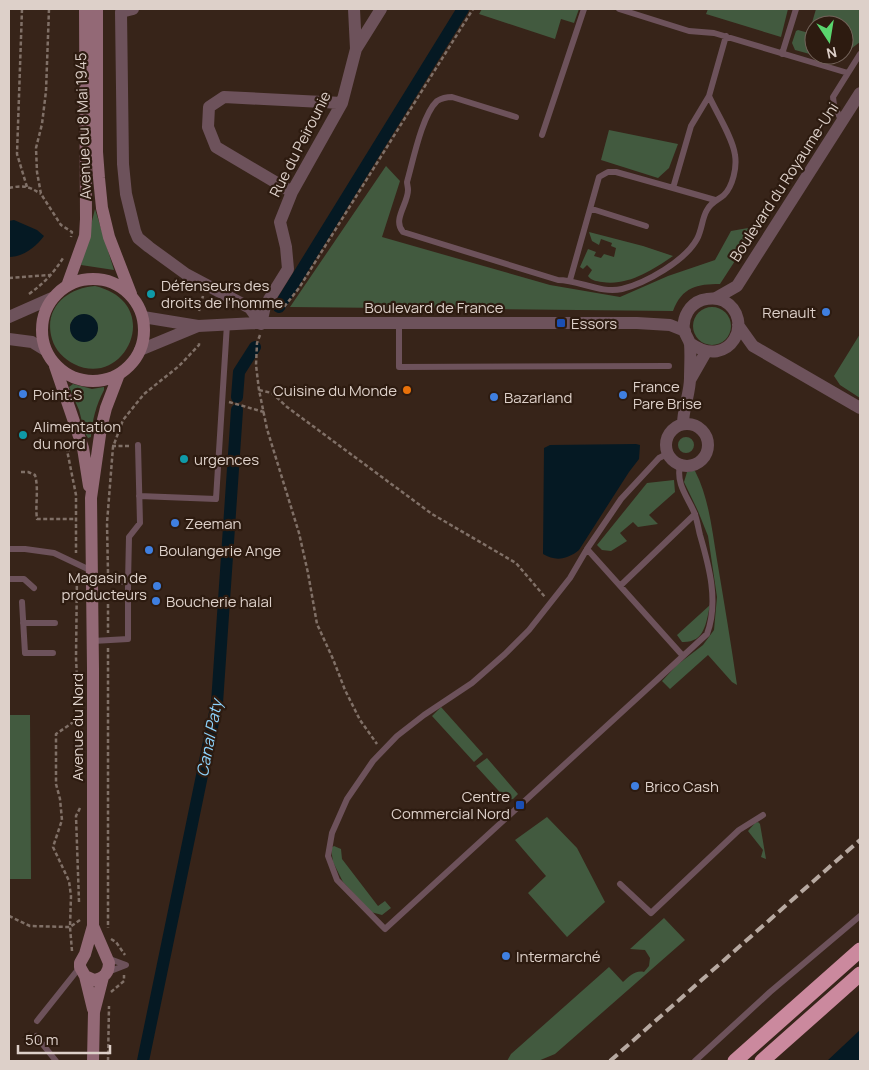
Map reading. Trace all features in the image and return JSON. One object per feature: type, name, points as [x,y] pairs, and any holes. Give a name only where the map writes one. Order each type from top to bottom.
[{"type":"highway","points":[[735,1061],[860,950]]},
{"type":"highway","points":[[762,1061],[860,974]]},
{"type":"main road","name":"Avenue du 8 Mai 1945","points":[[67,286],[85,236],[85,9]]},
{"type":"main road","name":"Avenue du 8 Mai 1945","points":[[97,9],[99,178],[102,208],[109,237],[132,297]]},
{"type":"main road","points":[[87,279],[102,279],[116,284],[132,297],[143,318],[144,334],[140,350],[132,364],[119,374],[106,380],[92,381],[78,379],[66,374],[55,365],[45,350],[42,337],[42,323],[45,310],[52,298],[67,286],[87,279]]},
{"type":"main road","name":"Avenue du Nord","points":[[55,365],[83,448],[91,498],[93,926],[106,956]]},
{"type":"main road","name":"Avenue du Nord","points":[[91,498],[101,428],[106,408],[119,374]]},
{"type":"main road","points":[[93,926],[85,954],[82,958],[82,972],[94,1012]]},
{"type":"main road","points":[[85,954],[93,951],[106,956],[109,968],[105,975],[94,1012],[93,1061]]},
{"type":"main road","points":[[82,972],[94,980],[105,975]]},
{"type":"street","points":[[354,9],[356,49]]},
{"type":"street","name":"Rue du Peirounie","points":[[259,324],[266,306],[288,269],[286,247],[280,222],[292,192],[342,103],[356,49],[381,9]]},
{"type":"street","points":[[127,10],[123,164],[126,194],[135,231],[138,238],[148,247],[186,274],[250,308],[259,324]]},
{"type":"street","name":"Boulevard du Royaume-Uni","points":[[716,298],[735,288],[860,93]]},
{"type":"street","points":[[292,192],[216,147],[208,127],[209,107],[224,97],[342,103]]},
{"type":"street","points":[[687,337],[698,349],[706,352],[718,351],[729,345],[737,332],[738,325],[735,311],[735,288]]},
{"type":"street","points":[[9,317],[52,298]]},
{"type":"street","points":[[683,424],[690,381],[687,337],[684,325],[687,314],[692,306],[699,301],[716,298],[735,311]]},
{"type":"street","points":[[670,325],[687,314]]},
{"type":"street","name":"Boulevard de France","points":[[143,318],[198,326],[227,324],[637,323],[670,325],[687,337]]},
{"type":"street","points":[[738,325],[753,346],[860,408]]},
{"type":"street","name":"Boulevard de France","points":[[140,350],[198,326]]},
{"type":"street","points":[[9,339],[32,342],[45,350]]},
{"type":"street","points":[[729,345],[753,346]]},
{"type":"street","points":[[690,381],[706,352]]},
{"type":"street","points":[[683,424],[695,425],[702,429],[706,435],[708,450],[700,462],[694,465],[675,463],[667,454],[665,447],[669,433],[674,428],[683,424]]},
{"type":"lane","points":[[542,135],[584,9]]},
{"type":"lane","points":[[619,9],[689,31],[726,36],[848,73]]},
{"type":"lane","points":[[782,54],[796,9]]},
{"type":"lane","points":[[673,188],[691,126],[708,96],[726,36]]},
{"type":"lane","points":[[842,122],[834,105],[833,97],[860,54]]},
{"type":"lane","points":[[516,116],[452,97],[442,98],[436,102],[423,127],[407,182],[408,190],[399,222],[400,228],[403,232],[558,280],[570,280],[610,290],[620,289],[643,282],[690,249],[697,240],[706,210],[715,200],[724,195],[731,184],[736,156],[733,146],[708,96]]},
{"type":"lane","points":[[570,280],[592,209],[596,184],[599,177],[608,172],[616,172],[715,200]]},
{"type":"lane","points":[[592,209],[646,226]]},
{"type":"lane","points":[[139,496],[216,499],[227,324]]},
{"type":"lane","points":[[399,324],[399,367],[668,366]]},
{"type":"lane","points":[[93,640],[128,639],[129,537],[140,523],[138,445]]},
{"type":"lane","points":[[667,454],[659,458],[620,499],[570,578],[529,630],[472,682],[397,736],[373,761],[347,799],[332,833],[328,856],[337,880],[385,929],[707,634],[711,622],[712,597],[708,562],[695,514],[682,489],[678,475],[680,465]]},
{"type":"lane","points":[[620,586],[695,514]]},
{"type":"lane","points":[[9,549],[54,553],[92,576],[128,582]]},
{"type":"lane","points":[[587,549],[683,656]]},
{"type":"lane","points":[[9,579],[24,579],[34,588]]},
{"type":"lane","points":[[22,602],[25,654],[53,653]]},
{"type":"lane","points":[[24,623],[54,623]]},
{"type":"lane","points":[[620,884],[651,914],[739,830],[763,815]]},
{"type":"lane","points":[[695,1061],[770,992],[860,916]]},
{"type":"lane","points":[[105,975],[126,965],[106,956]]},
{"type":"lane","points":[[37,1021],[82,972]]},
{"type":"lane","points":[[36,1036],[56,1061]]},
{"type":"path","points":[[22,9],[17,154],[27,187]]},
{"type":"path","points":[[49,9],[46,90],[42,124],[36,148],[41,194],[61,224],[72,232],[70,239]]},
{"type":"path","points":[[266,306],[284,307],[299,288],[472,9]]},
{"type":"path","points":[[9,188],[27,187],[41,194]]},
{"type":"path","points":[[27,295],[40,287],[51,275],[66,252]]},
{"type":"path","points":[[9,278],[51,275]]},
{"type":"path","points":[[259,324],[256,365],[259,390],[271,445],[299,533],[317,624],[360,720],[379,746]]},
{"type":"path","points":[[259,390],[272,393],[282,403],[432,514],[516,563],[551,604]]},
{"type":"path","points":[[223,400],[264,412]]},
{"type":"path","points":[[113,447],[138,445]]},
{"type":"path","points":[[74,449],[67,450],[76,495],[76,536]]},
{"type":"path","points":[[21,472],[28,472],[35,476],[37,481],[37,519],[76,519]]},
{"type":"path","points":[[77,572],[76,658],[79,736],[82,745]]},
{"type":"path","points":[[108,598],[108,623]]},
{"type":"path","points":[[108,655],[108,928]]},
{"type":"path","points":[[72,951],[69,881],[53,847],[62,820],[56,784],[56,734],[78,719]]},
{"type":"path","points":[[80,911],[76,816],[84,799]]},
{"type":"path","points":[[9,916],[30,926],[70,927],[80,920],[80,930]]},
{"type":"path","points":[[108,937],[116,942],[126,957]]},
{"type":"path","points":[[69,956],[77,944]]},
{"type":"path","points":[[109,993],[119,987],[124,981],[125,974]]},
{"type":"path","points":[[108,1061],[109,1003]]},
{"type":"green space","points":[[482,9],[579,9],[574,23],[561,19],[555,39],[479,14]]},
{"type":"green space","points":[[708,9],[788,9],[781,37],[706,14]]},
{"type":"green space","points":[[816,9],[860,9],[860,42],[854,46],[854,15],[814,15]]},
{"type":"green space","points":[[798,30],[804,32],[804,52],[795,50],[792,43]]},
{"type":"green space","points":[[609,130],[678,144],[669,168],[658,178],[601,160]]},
{"type":"green space","points":[[386,166],[400,181],[382,237],[550,285],[620,297],[668,276],[715,260],[731,231],[748,228],[755,230],[720,284],[691,288],[681,297],[673,311],[290,307]]},
{"type":"green space","points":[[95,209],[114,270],[81,265]]},
{"type":"green space","points":[[589,232],[673,256],[648,272],[621,282],[612,283],[594,280],[588,276],[592,270],[587,265],[583,269],[580,267],[588,249],[596,252],[594,256],[601,258],[604,254],[614,257],[616,248],[611,246],[612,243],[601,239],[599,245],[592,241]]},
{"type":"green space","points":[[95,286],[117,295],[129,309],[133,325],[130,341],[122,355],[109,365],[92,369],[74,364],[63,357],[53,343],[50,328],[54,309],[60,302],[67,295]],"holes":[[[75,317],[98,327],[96,336],[72,335],[70,325]]]},
{"type":"green space","points":[[712,307],[726,312],[731,326],[726,340],[712,345],[698,340],[693,326],[698,312]]},
{"type":"green space","points":[[860,334],[860,398],[840,385],[834,376]]},
{"type":"green space","points":[[73,384],[92,389],[104,387],[95,413],[91,437],[88,438],[69,387]]},
{"type":"green space","points":[[686,437],[692,439],[694,445],[692,451],[686,453],[680,451],[678,445],[680,439]]},
{"type":"green space","points":[[695,471],[700,481],[709,514],[737,685],[732,682],[708,655],[670,689],[662,681],[677,665],[703,645],[714,630],[717,597],[708,536],[684,482],[687,472]]},
{"type":"green space","points":[[674,480],[675,492],[649,515],[658,524],[638,527],[633,522],[620,533],[627,541],[611,551],[602,550],[597,545],[647,483]]},
{"type":"green space","points":[[710,605],[703,631],[700,635],[696,639],[682,642],[677,635]]},
{"type":"green space","points":[[441,707],[483,754],[474,762],[432,716]]},
{"type":"green space","points":[[9,715],[30,715],[31,879],[9,879]]},
{"type":"green space","points":[[487,758],[518,794],[513,799],[507,800],[476,766]]},
{"type":"green space","points":[[547,817],[577,848],[605,902],[567,937],[528,893],[546,876],[515,840]]},
{"type":"green space","points":[[758,822],[760,824],[766,859],[761,857],[763,850],[748,831]]},
{"type":"green space","points":[[334,846],[341,849],[342,859],[378,906],[385,901],[391,908],[382,915],[371,912],[343,882],[333,862],[331,848]]},
{"type":"green space","points":[[664,918],[685,940],[555,1054],[538,1061],[507,1061],[511,1054],[609,967],[623,982],[635,973],[644,972],[649,966],[650,958],[645,950],[630,949]]},
{"type":"water","points":[[14,220],[37,230],[44,236],[29,251],[9,257],[9,221]]},
{"type":"water","points":[[84,314],[94,318],[98,328],[94,338],[84,342],[74,338],[70,328],[74,318]]},
{"type":"water","points":[[550,445],[640,445],[639,459],[579,550],[571,556],[557,559],[543,554],[544,448]]},
{"type":"water","points":[[860,1030],[860,1061],[827,1061]]},
{"type":"waterway","points":[[279,307],[463,9]]},
{"type":"waterway","name":"Canal Paty","points":[[237,397],[239,372],[255,347]]},
{"type":"waterway","name":"Canal Paty","points":[[143,1061],[217,703],[237,410]]},
{"type":"railway","points":[[610,1061],[860,840]]},
{"type":"place","name":"Défenseurs des droits de l'homme","points":[[151,294]]},
{"type":"place","name":"Renault","points":[[826,312]]},
{"type":"place","name":"Essors","points":[[561,323]]},
{"type":"place","name":"Cuisine du Monde","points":[[407,390]]},
{"type":"place","name":"Point.S","points":[[23,394]]},
{"type":"place","name":"France Pare Brise","points":[[623,395]]},
{"type":"place","name":"Bazarland","points":[[494,397]]},
{"type":"place","name":"Alimentation du nord","points":[[23,435]]},
{"type":"place","name":"urgences","points":[[184,459]]},
{"type":"place","name":"Zeeman","points":[[175,523]]},
{"type":"place","name":"Boulangerie Ange","points":[[149,550]]},
{"type":"place","name":"Magasin de producteurs","points":[[157,586]]},
{"type":"place","name":"Boucherie halal","points":[[156,601]]},
{"type":"place","name":"Brico Cash","points":[[635,786]]},
{"type":"place","name":"Centre Commercial Nord","points":[[520,805]]},
{"type":"place","name":"Intermarché","points":[[506,956]]}]
